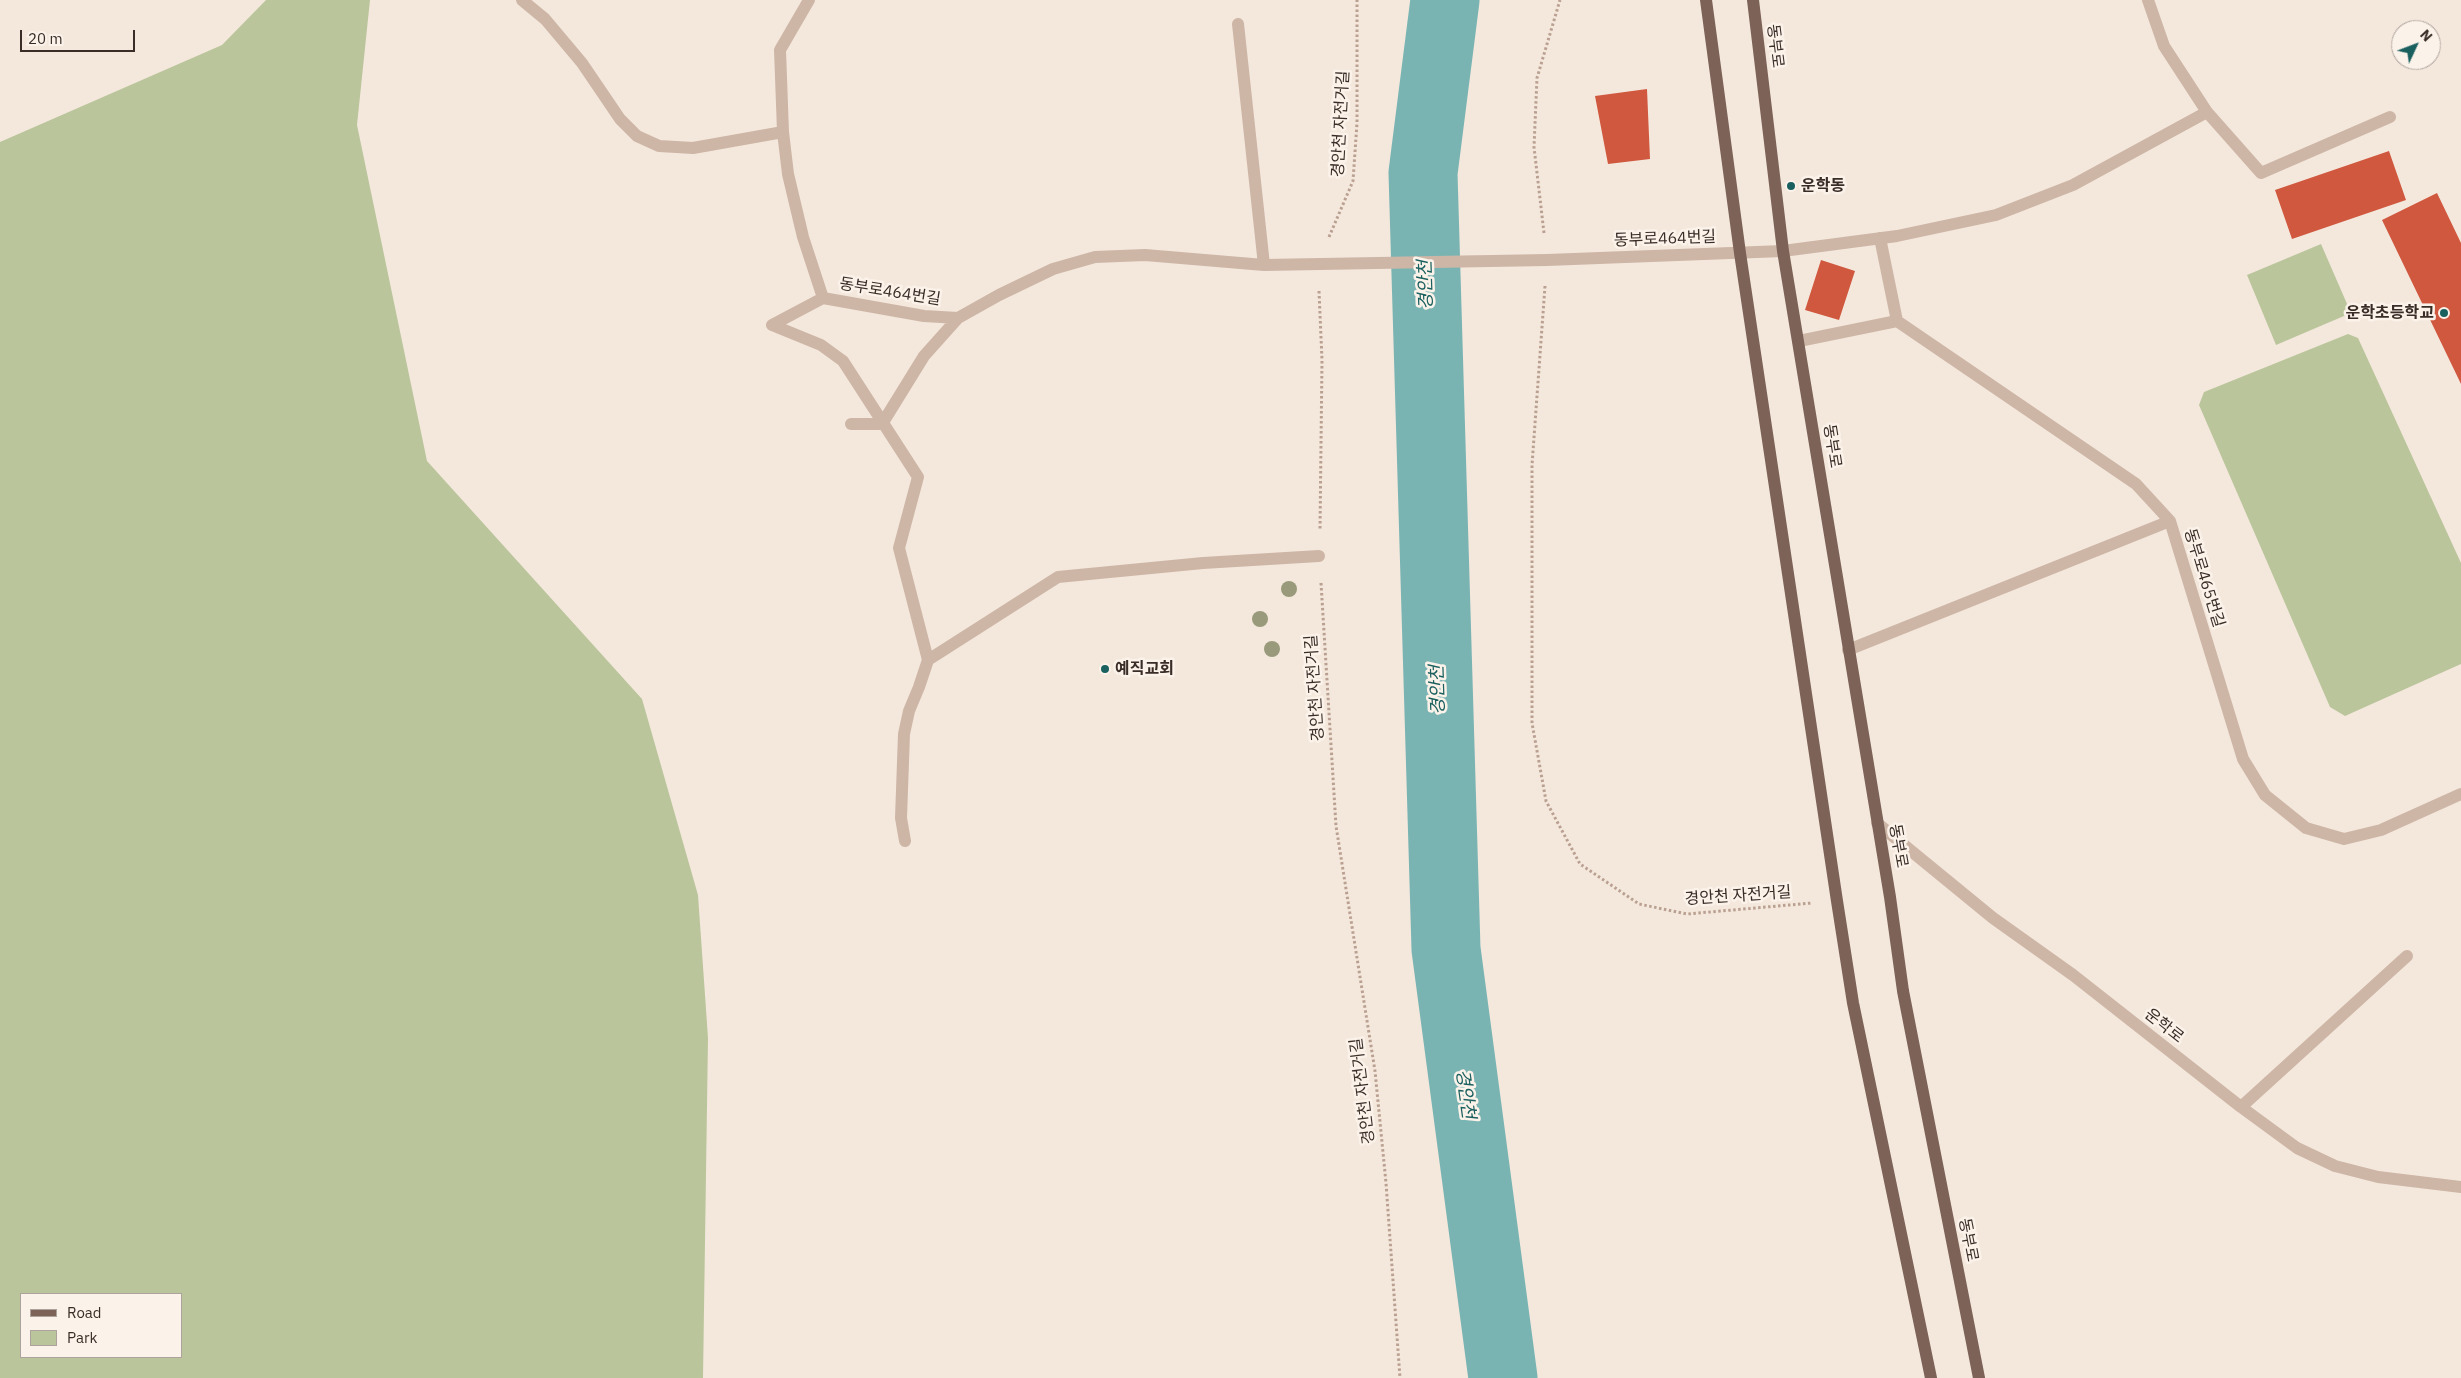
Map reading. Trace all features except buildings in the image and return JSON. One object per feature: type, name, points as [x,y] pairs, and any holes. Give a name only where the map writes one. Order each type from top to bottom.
[{"type":"main road","points":[[1706,0],[1740,253],[1836,901],[1853,1003],[1931,1378]]},
{"type":"main road","name":"동부로","points":[[1752,0],[1783,251],[1890,896],[1903,991],[1978,1378]]},
{"type":"street","points":[[522,0],[545,19],[582,63],[620,119],[637,136],[660,146],[693,148],[783,132]]},
{"type":"street","name":"동부로464번길","points":[[809,0],[780,50],[783,132],[788,174],[803,237],[823,298],[924,316],[958,318],[999,295],[1053,269],[1095,257],[1145,255],[1264,265],[1547,260],[1783,251],[1880,238],[1996,214],[2073,186],[2207,112]]},
{"type":"street","points":[[2148,0],[2164,46],[2207,112],[2261,173],[2390,117]]},
{"type":"street","points":[[1238,24],[1264,265]]},
{"type":"street","points":[[1799,341],[1897,321],[1880,238]]},
{"type":"street","points":[[823,298],[772,325],[821,345],[843,361],[918,477],[899,548],[928,660],[909,710],[904,734],[901,818],[905,841]]},
{"type":"street","points":[[882,424],[924,356],[958,318]]},
{"type":"street","name":"동부로465번길","points":[[1897,321],[2136,484],[2170,521],[2243,759],[2265,795],[2306,828],[2344,839],[2381,830],[2461,794]]},
{"type":"street","points":[[851,424],[882,424]]},
{"type":"street","points":[[1848,650],[2170,521]]},
{"type":"street","points":[[928,660],[1058,577],[1203,563],[1319,556]]},
{"type":"street","name":"운학로","points":[[1877,823],[1993,918],[2073,975],[2241,1107],[2297,1148],[2335,1166],[2378,1177],[2461,1187]]},
{"type":"street","points":[[2241,1107],[2407,956]]},
{"type":"path","name":"경안천 자전거길","points":[[1357,0],[1357,123],[1353,181],[1318,263],[1322,360],[1319,556],[1336,826],[1375,1071],[1386,1182],[1400,1378]]},
{"type":"path","name":"경안천 자전거길","points":[[1560,0],[1537,78],[1534,147],[1547,260],[1532,465],[1532,723],[1546,801],[1580,864],[1639,904],[1687,914],[1836,901]]},
{"type":"green space","points":[[266,0],[370,0],[357,125],[427,461],[642,699],[698,895],[708,1038],[703,1378],[0,1378],[0,142],[222,45]]},
{"type":"green space","points":[[2321,244],[2351,313],[2276,345],[2247,275]]},
{"type":"green space","points":[[2348,334],[2358,338],[2461,563],[2461,664],[2345,716],[2330,707],[2199,405],[2204,392]]},
{"type":"waterway","name":"경안천","points":[[1445,0],[1423,173],[1446,949],[1503,1378]]},
{"type":"place","name":"운학동","points":[[1791,186]]},
{"type":"place","name":"운학초등학교","points":[[2444,313]]},
{"type":"place","name":"예직교회","points":[[1105,669]]}]
